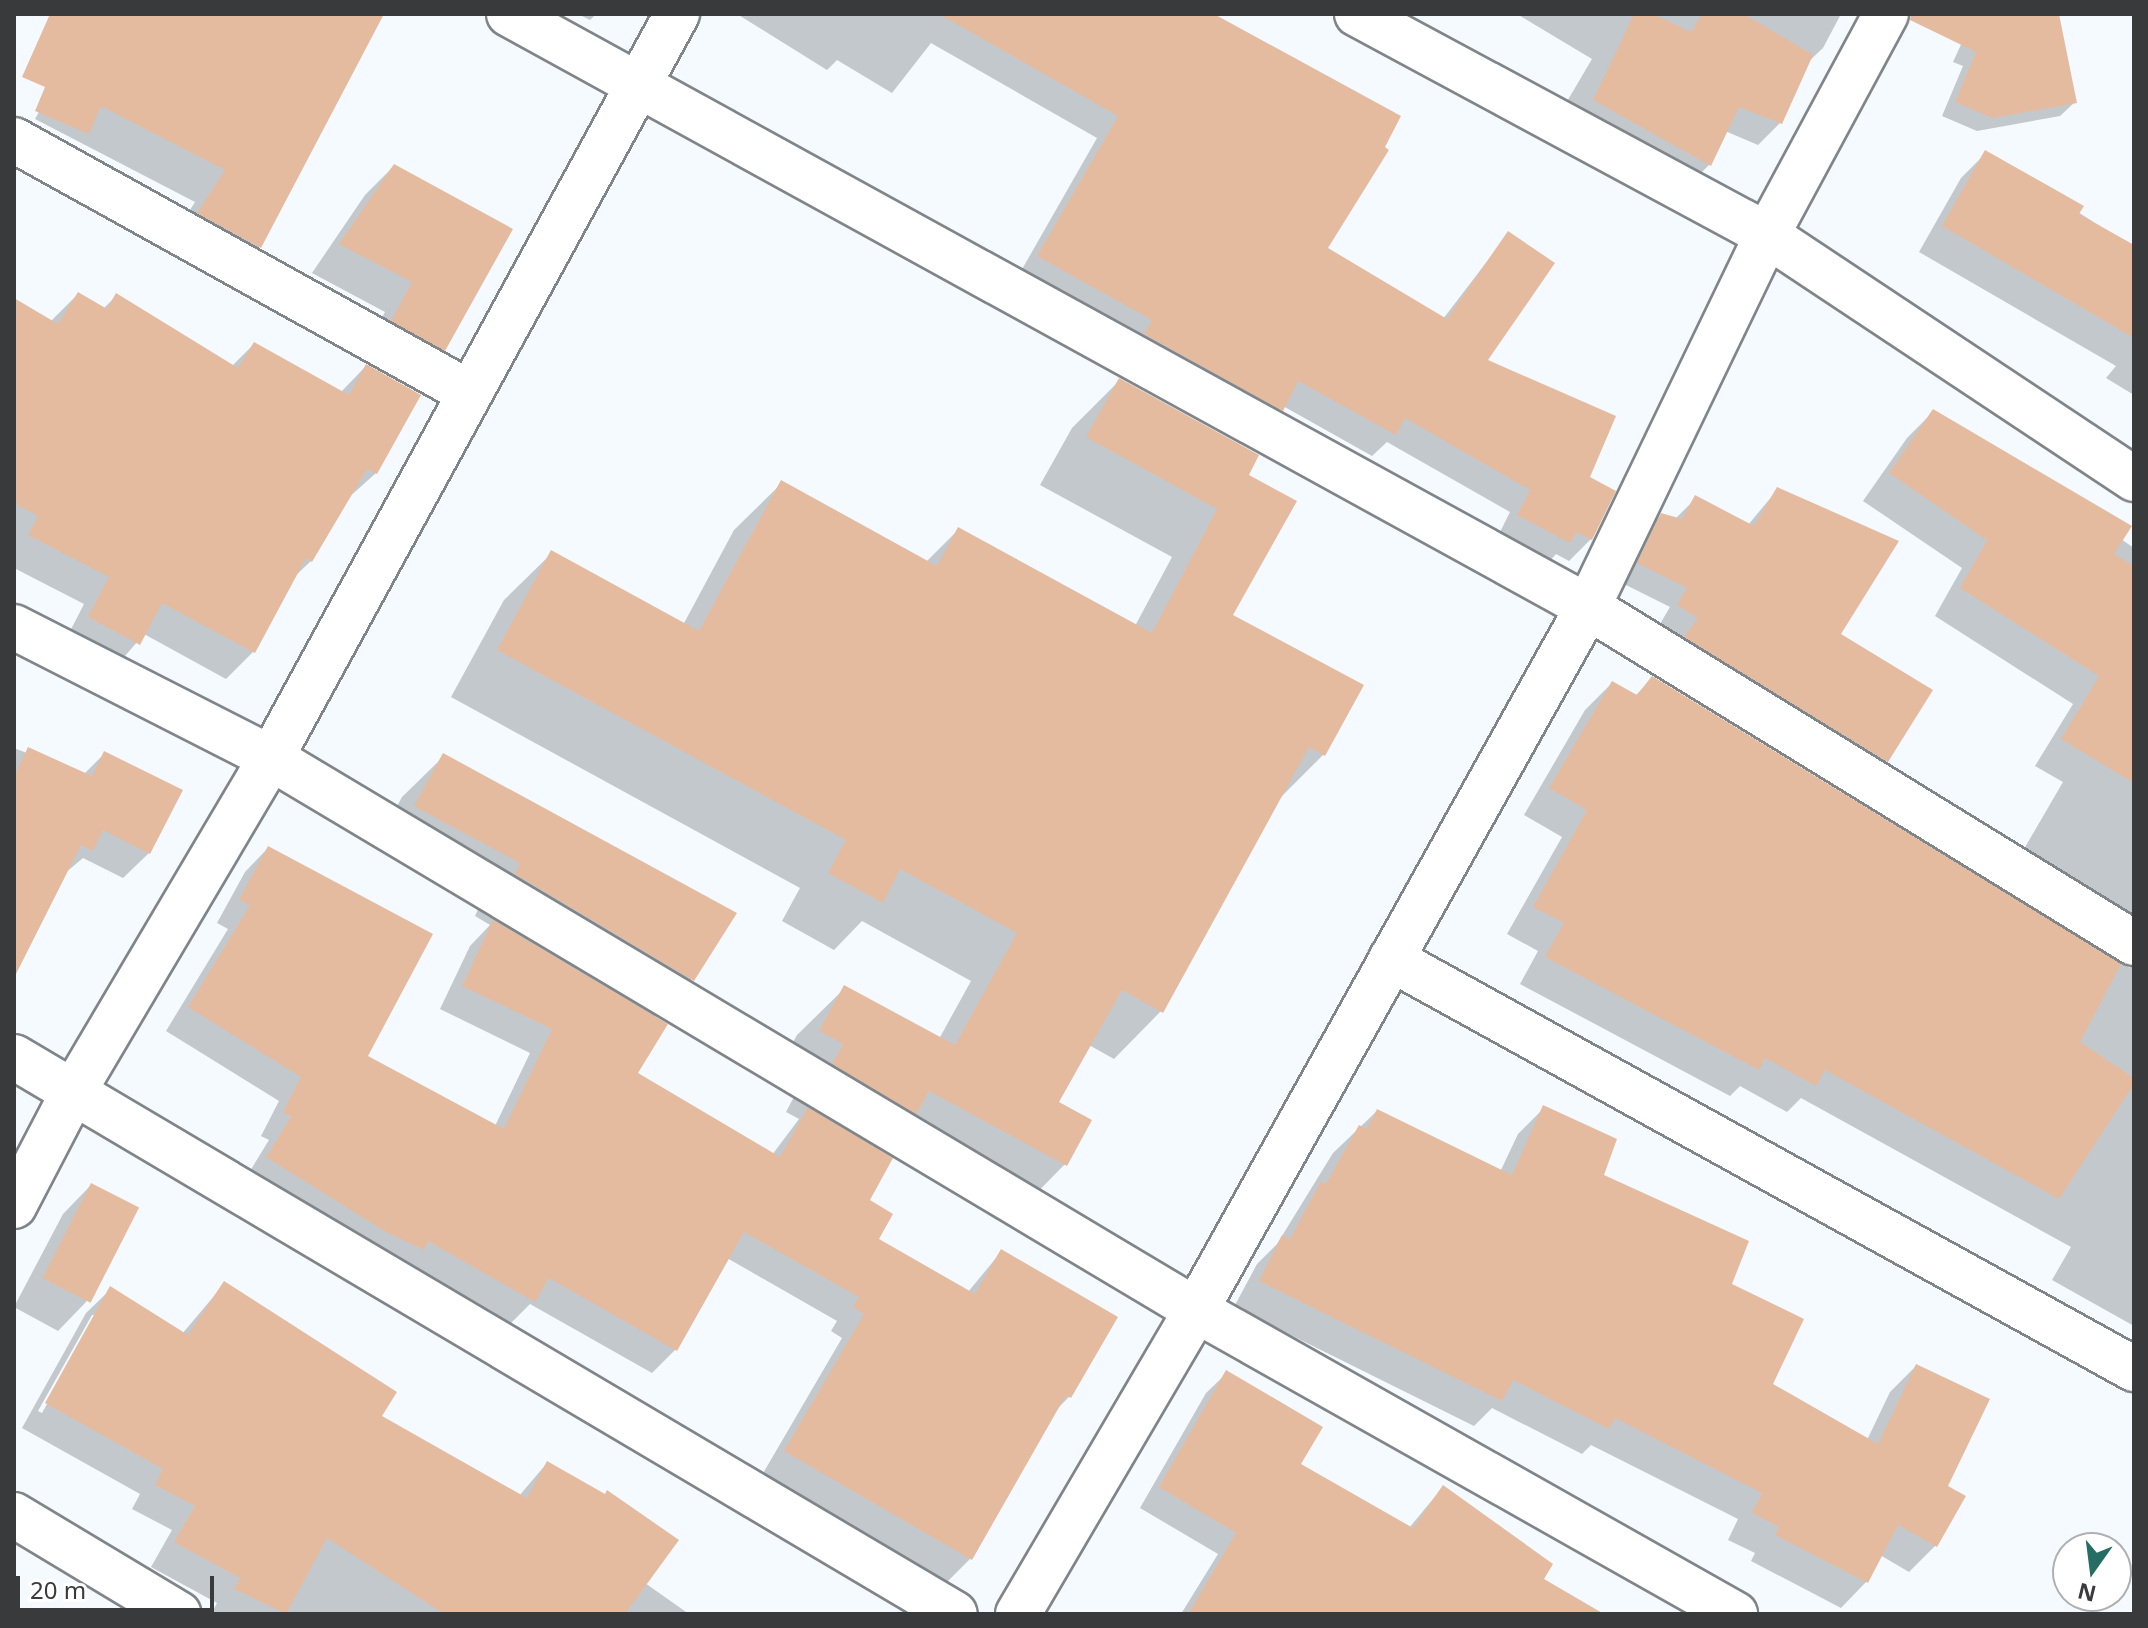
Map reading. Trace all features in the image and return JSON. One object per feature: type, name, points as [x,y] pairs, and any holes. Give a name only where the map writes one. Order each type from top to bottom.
[{"type":"street","points":[[509,14],[1588,607],[2134,943]]},
{"type":"street","points":[[14,1206],[75,1089],[271,758],[677,14]]},
{"type":"street","points":[[1357,14],[1767,235],[2134,479]]},
{"type":"street","points":[[1018,1614],[1196,1310],[1588,607],[1767,235],[1886,14]]},
{"type":"street","points":[[14,140],[468,392]]},
{"type":"street","points":[[14,627],[271,758],[1196,1310],[1735,1614]]},
{"type":"street","points":[[1391,959],[2134,1369]]},
{"type":"street","points":[[14,1057],[75,1089],[955,1614]]},
{"type":"street","points":[[14,1515],[179,1614]]},
{"type":"building","points":[[50,14],[384,14],[261,248],[197,213],[225,170],[101,106],[89,134],[35,111],[45,87],[22,77]]},
{"type":"building","points":[[939,14],[1214,14],[1401,116],[1385,147],[1389,150],[1328,248],[1447,319],[1508,231],[1555,263],[1488,360],[1616,416],[1590,477],[1616,491],[1592,540],[1576,532],[1570,543],[1517,515],[1530,490],[1405,418],[1396,435],[1298,381],[1283,411],[1144,334],[1152,320],[1037,256],[1118,116]]},
{"type":"building","points":[[1634,14],[1653,14],[1691,32],[1702,14],[1744,14],[1813,55],[1782,124],[1739,107],[1711,166],[1593,100]]},
{"type":"building","points":[[1911,14],[2059,14],[2077,103],[1992,118],[1955,102],[1976,52],[1910,20]]},
{"type":"building","points":[[1985,150],[2084,206],[2079,214],[2134,245],[2134,338],[1942,226]]},
{"type":"building","points":[[394,164],[513,229],[445,351],[391,321],[412,282],[339,244]]},
{"type":"building","points":[[78,292],[107,309],[116,293],[238,368],[254,342],[349,395],[366,364],[421,395],[377,474],[367,469],[312,562],[306,558],[255,653],[162,603],[140,645],[88,617],[109,577],[28,535],[38,516],[14,503],[14,298],[58,324]]},
{"type":"building","points":[[1119,378],[1259,455],[1249,475],[1297,501],[1233,615],[1364,685],[1325,756],[1309,747],[1163,1013],[1122,990],[1059,1102],[1092,1120],[1067,1166],[929,1091],[916,1114],[832,1064],[843,1044],[819,1031],[844,985],[955,1045],[1017,933],[900,869],[883,903],[828,873],[846,840],[497,650],[551,550],[699,631],[781,480],[937,566],[958,527],[1152,633],[1217,509],[1086,437]]},
{"type":"building","points":[[1933,409],[2132,526],[2114,554],[2134,566],[2134,783],[2061,739],[2099,676],[1960,588],[1987,540],[1889,473]]},
{"type":"building","points":[[1777,487],[1899,541],[1841,634],[1933,690],[1888,762],[1684,637],[1698,618],[1677,605],[1687,588],[1637,563],[1661,513],[1682,519],[1695,495],[1754,526]]},
{"type":"building","points":[[1652,676],[2121,964],[2080,1042],[2134,1078],[2134,1084],[2059,1199],[1825,1070],[1816,1086],[1765,1058],[1759,1070],[1545,957],[1564,923],[1533,907],[1587,810],[1549,788],[1612,681],[1637,695]]},
{"type":"building","points":[[28,747],[92,776],[104,751],[183,790],[150,854],[103,830],[93,851],[81,845],[14,978],[14,777]]},
{"type":"building","points":[[443,753],[737,913],[694,981],[515,874],[520,863],[414,806]]},
{"type":"building","points":[[268,846],[433,934],[368,1056],[504,1129],[552,1029],[462,986],[493,920],[668,1024],[638,1073],[780,1157],[808,1107],[893,1158],[870,1200],[893,1214],[879,1239],[975,1294],[1001,1249],[1118,1317],[1071,1398],[1066,1395],[972,1560],[784,1451],[864,1314],[853,1307],[859,1297],[744,1232],[677,1351],[549,1278],[535,1302],[428,1241],[424,1250],[386,1232],[266,1157],[291,1117],[283,1112],[301,1077],[188,1007],[250,905],[239,900]]},
{"type":"building","points":[[1543,1105],[1617,1139],[1604,1175],[1749,1241],[1732,1284],[1804,1319],[1773,1384],[1878,1444],[1916,1364],[1990,1399],[1948,1486],[1966,1496],[1937,1547],[1898,1525],[1868,1583],[1775,1535],[1779,1527],[1752,1513],[1762,1493],[1615,1418],[1609,1429],[1513,1380],[1502,1401],[1259,1281],[1282,1235],[1290,1239],[1321,1181],[1326,1184],[1359,1125],[1367,1129],[1377,1109],[1512,1175]]},
{"type":"building","points":[[91,1183],[139,1208],[91,1303],[42,1278]]},
{"type":"building","points":[[224,1281],[397,1392],[382,1416],[527,1498],[547,1461],[605,1494],[607,1490],[679,1540],[625,1614],[444,1614],[327,1538],[286,1614],[234,1589],[240,1578],[174,1542],[195,1506],[155,1485],[163,1469],[45,1403],[110,1286],[188,1335]]},
{"type":"building","points":[[1226,1370],[1323,1427],[1301,1464],[1413,1528],[1443,1485],[1553,1564],[1544,1579],[1604,1614],[1188,1614],[1236,1533],[1159,1487]]}]
